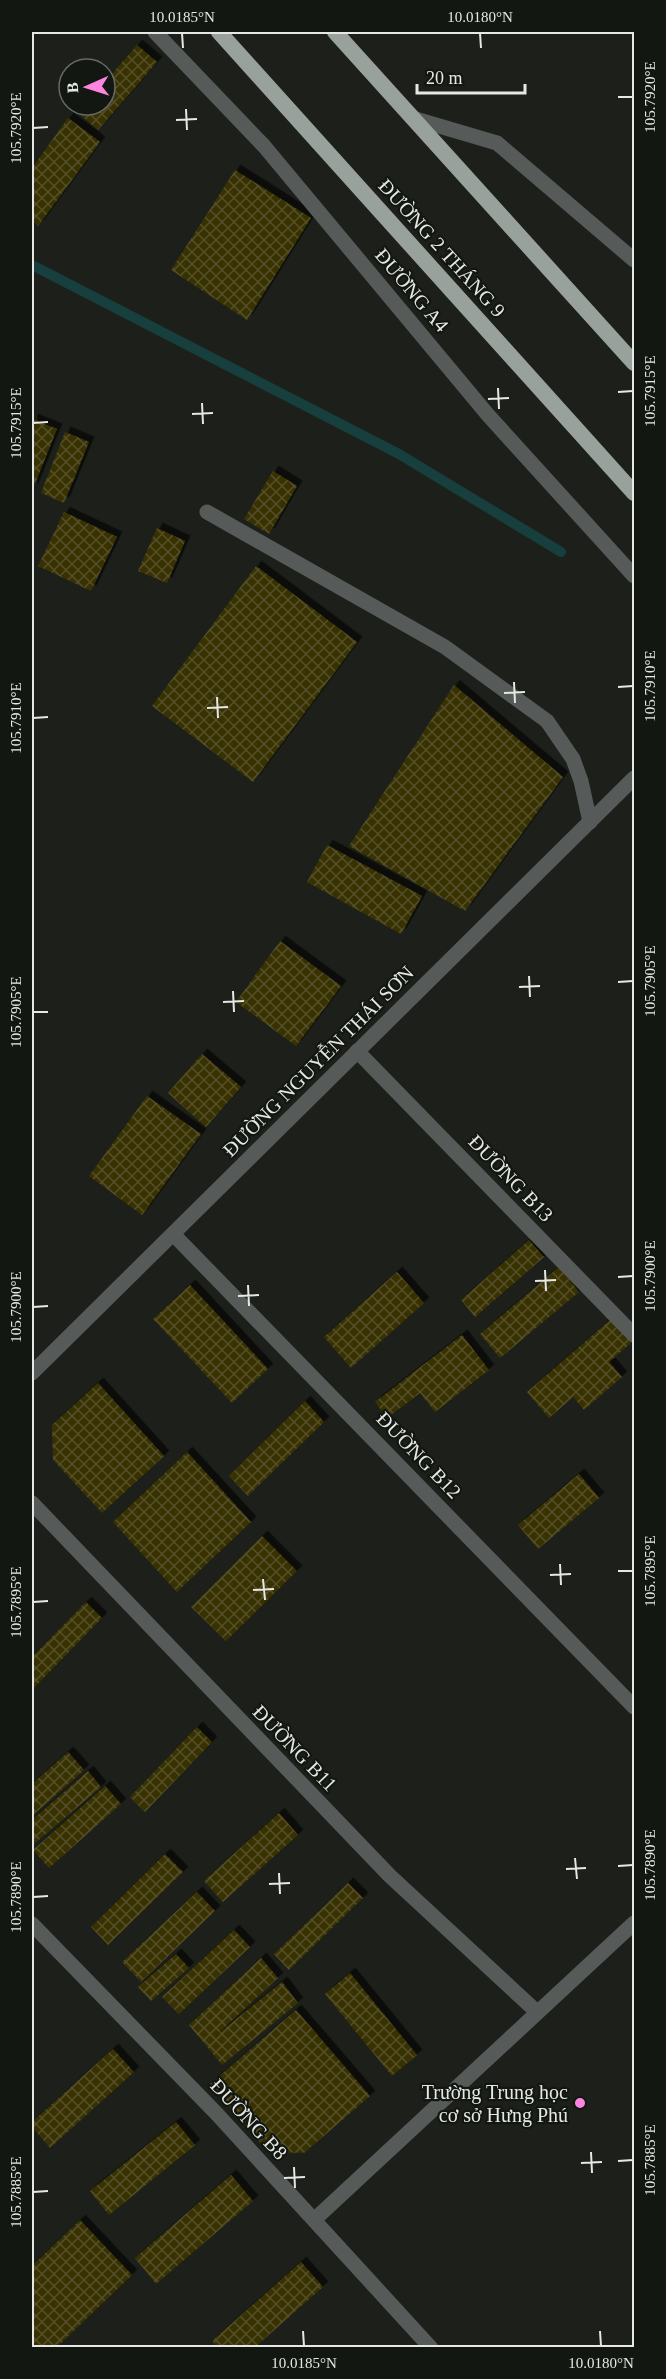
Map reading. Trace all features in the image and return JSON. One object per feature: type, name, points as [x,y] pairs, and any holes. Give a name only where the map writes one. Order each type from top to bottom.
[{"type":"highway","name":"ĐƯỜNG 2 THÁNG 9","points":[[219,32],[634,493]]},
{"type":"highway","points":[[335,32],[634,363]]},
{"type":"street","name":"ĐƯỜNG A4","points":[[155,32],[264,146],[488,416],[634,576]]},
{"type":"street","points":[[412,117],[497,142],[634,260]]},
{"type":"street","points":[[207,512],[445,647],[547,721],[573,759],[581,781],[590,822]]},
{"type":"street","name":"ĐƯỜNG NGUYỄN THÁI SƠN","points":[[32,1373],[634,778]]},
{"type":"street","name":"ĐƯỜNG B13","points":[[357,1051],[634,1335]]},
{"type":"street","name":"ĐƯỜNG B12","points":[[173,1234],[634,1707]]},
{"type":"street","name":"ĐƯỜNG B11","points":[[32,1503],[390,1876],[537,2012]]},
{"type":"street","points":[[314,2220],[634,1923]]},
{"type":"street","name":"ĐƯỜNG B8","points":[[32,1924],[216,2113],[431,2348]]},
{"type":"building","points":[[137,45],[157,62],[117,108],[117,68]]},
{"type":"building","points":[[83,117],[109,117],[98,130]]},
{"type":"building","points":[[68,118],[100,142],[38,226],[32,220],[32,168]]},
{"type":"building","points":[[235,170],[311,218],[247,320],[171,270]]},
{"type":"building","points":[[32,419],[57,429],[32,491]]},
{"type":"building","points":[[65,432],[89,442],[64,503],[41,493]]},
{"type":"building","points":[[273,471],[297,486],[269,534],[244,519]]},
{"type":"building","points":[[64,512],[117,537],[91,591],[38,566]]},
{"type":"building","points":[[157,528],[185,541],[167,583],[138,571]]},
{"type":"building","points":[[256,566],[357,642],[253,782],[152,706]]},
{"type":"building","points":[[454,685],[563,777],[465,911],[349,846]]},
{"type":"building","points":[[327,845],[422,896],[401,934],[307,882]]},
{"type":"building","points":[[280,941],[341,986],[296,1046],[236,1002]]},
{"type":"building","points":[[202,1054],[241,1087],[206,1127],[168,1093]]},
{"type":"building","points":[[147,1096],[201,1134],[142,1215],[89,1176]]},
{"type":"building","points":[[529,1240],[544,1257],[475,1317],[461,1300]]},
{"type":"building","points":[[559,1267],[579,1292],[500,1358],[480,1334]]},
{"type":"building","points":[[397,1272],[424,1303],[351,1368],[324,1337]]},
{"type":"building","points":[[190,1285],[268,1369],[232,1403],[153,1319]]},
{"type":"building","points":[[611,1319],[632,1342],[609,1362],[622,1377],[584,1410],[573,1397],[549,1418],[527,1392]]},
{"type":"building","points":[[462,1335],[489,1370],[435,1412],[420,1393],[387,1418],[375,1402]]},
{"type":"building","points":[[98,1383],[164,1456],[102,1513],[53,1460],[52,1425]]},
{"type":"building","points":[[305,1401],[324,1422],[248,1496],[229,1476]]},
{"type":"building","points":[[187,1452],[251,1522],[177,1592],[113,1522]]},
{"type":"building","points":[[579,1474],[599,1498],[538,1549],[518,1525]]},
{"type":"building","points":[[262,1536],[297,1571],[226,1641],[191,1607]]},
{"type":"building","points":[[86,1602],[102,1618],[32,1690],[32,1657]]},
{"type":"building","points":[[197,1727],[212,1742],[145,1812],[130,1797]]},
{"type":"building","points":[[68,1752],[84,1770],[32,1816],[32,1784]]},
{"type":"building","points":[[88,1771],[101,1787],[34,1844],[32,1820]]},
{"type":"building","points":[[105,1786],[121,1804],[49,1868],[33,1850]]},
{"type":"building","points":[[279,1813],[298,1835],[223,1902],[204,1881]]},
{"type":"building","points":[[165,1854],[183,1872],[108,1945],[91,1927]]},
{"type":"building","points":[[348,1883],[363,1898],[289,1970],[274,1954]]},
{"type":"building","points":[[197,1892],[215,1911],[141,1982],[122,1962]]},
{"type":"building","points":[[234,1930],[250,1947],[179,2014],[162,1997]]},
{"type":"building","points":[[176,1954],[189,1968],[151,2001],[138,1987]]},
{"type":"building","points":[[261,1958],[278,1978],[214,2037],[282,1982],[298,2003],[222,2065],[189,2025]]},
{"type":"building","points":[[350,1973],[417,2055],[392,2076],[325,1994]]},
{"type":"building","points":[[296,2010],[370,2096],[304,2153],[268,2152],[210,2084]]},
{"type":"building","points":[[113,2049],[134,2072],[50,2148],[32,2127],[32,2122]]},
{"type":"building","points":[[176,2122],[195,2145],[109,2215],[90,2191]]},
{"type":"building","points":[[231,2175],[253,2201],[156,2284],[135,2258]]},
{"type":"building","points":[[80,2220],[132,2275],[56,2348],[32,2348],[32,2266]]},
{"type":"building","points":[[301,2262],[323,2287],[254,2348],[218,2348],[212,2341]]},
{"type":"waterway","points":[[32,265],[399,454],[561,552]]},
{"type":"place","name":"Trường Trung học cơ sở Hưng Phú","points":[[580,2103]]}]
